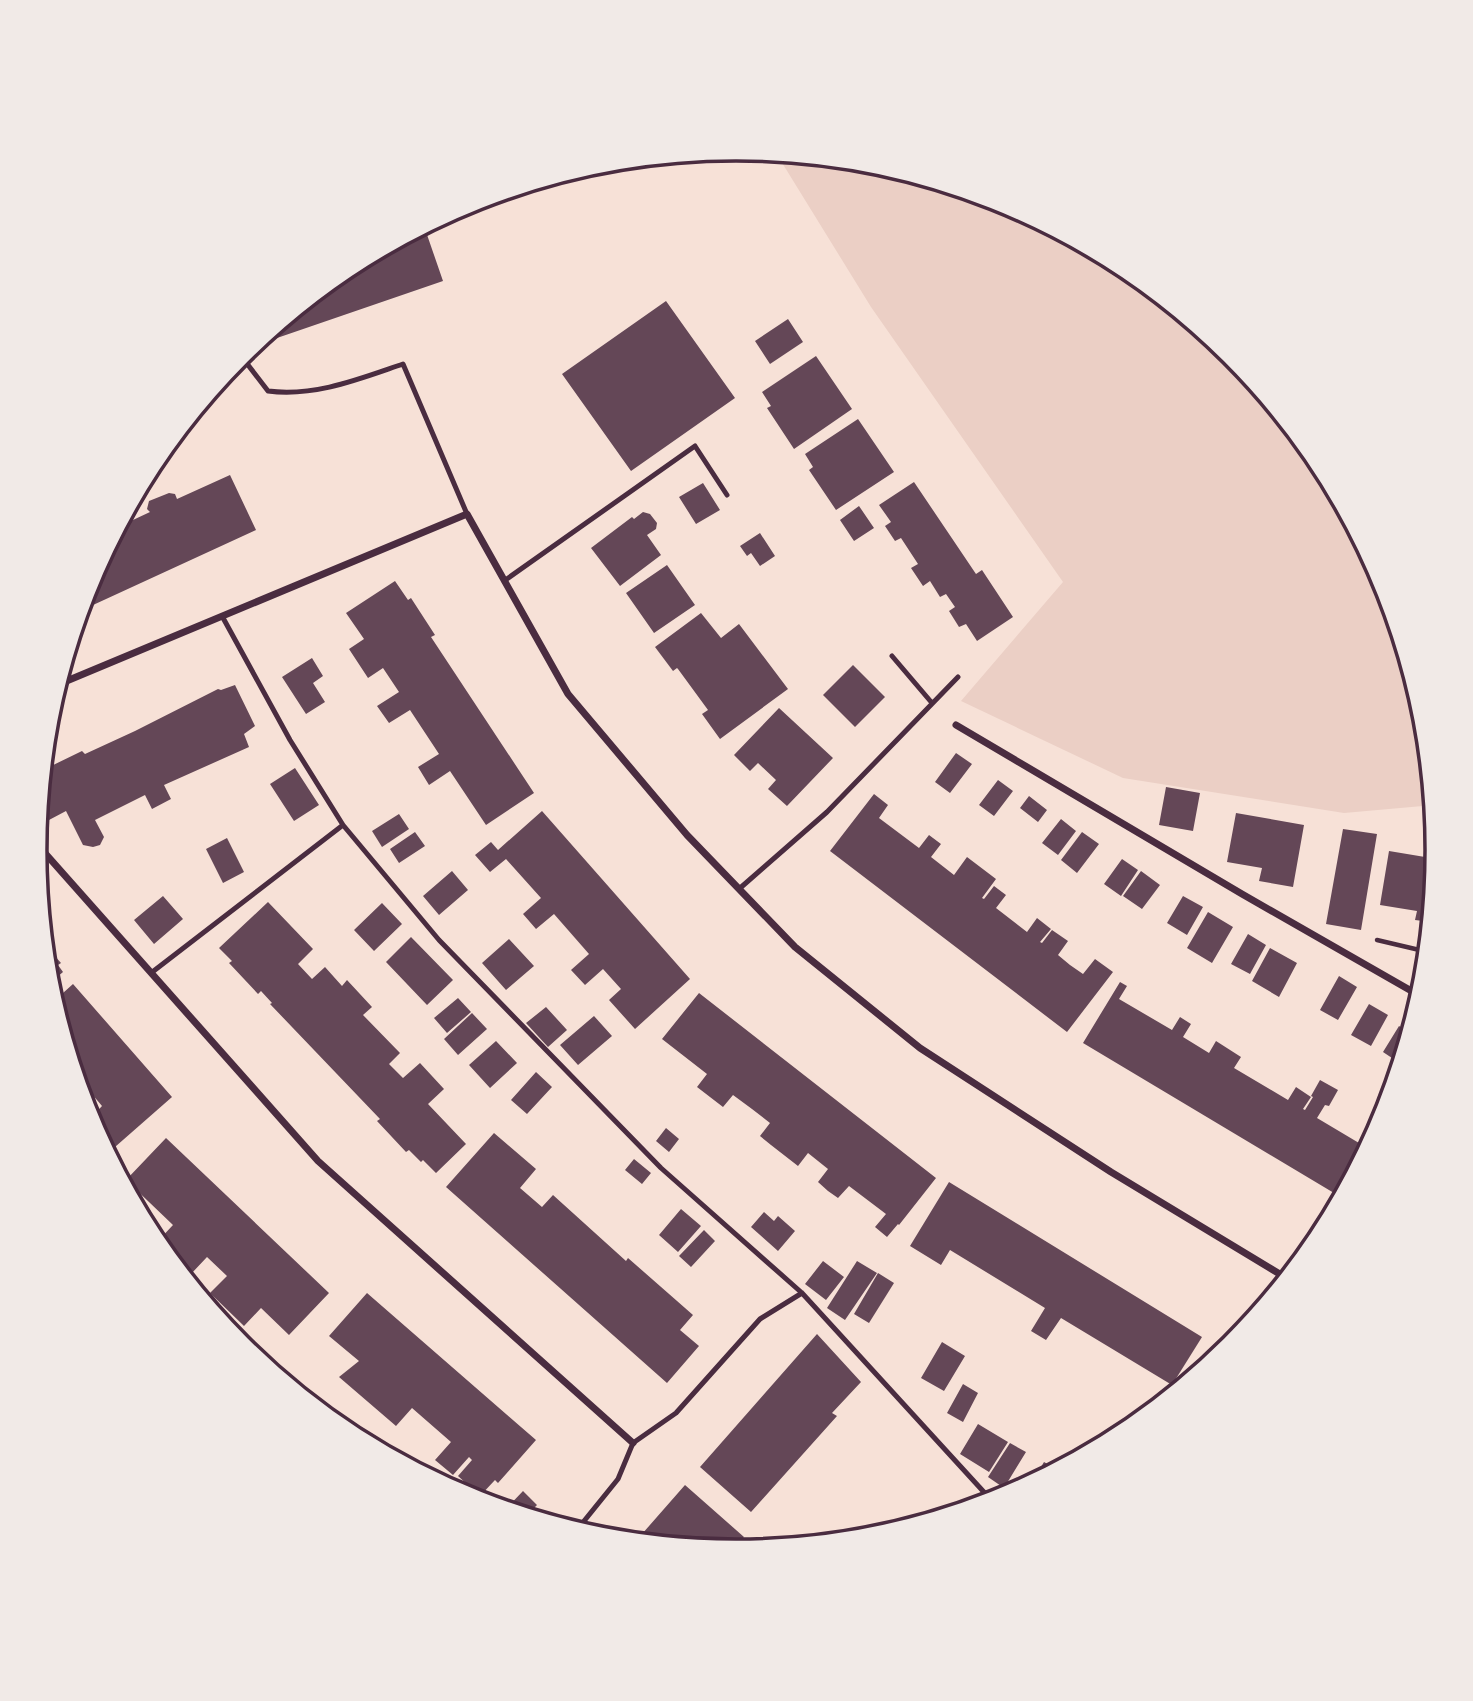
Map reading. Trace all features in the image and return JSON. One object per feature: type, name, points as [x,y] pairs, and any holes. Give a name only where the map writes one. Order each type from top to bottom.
[{"type":"street","points":[[69,680],[467,514],[568,694],[687,835],[795,947],[920,1048],[1111,1172],[1280,1274]]},
{"type":"street","points":[[956,725],[1412,991]]},
{"type":"street","points":[[47,856],[318,1161],[633,1443]]},
{"type":"lane","points":[[248,364],[268,391],[283,393],[335,387],[403,363],[467,514]]},
{"type":"lane","points":[[504,581],[695,446],[727,495]]},
{"type":"lane","points":[[222,616],[290,740],[344,825],[439,940],[661,1168],[802,1293],[985,1493]]},
{"type":"lane","points":[[892,656],[932,703]]},
{"type":"lane","points":[[739,889],[827,812],[958,677]]},
{"type":"lane","points":[[151,972],[344,825]]},
{"type":"lane","points":[[583,1522],[618,1479],[633,1443],[676,1413],[760,1319],[802,1293]]},
{"type":"shaded area","points":[[782,163],[871,174],[958,198],[1000,214],[1041,232],[1119,277],[1191,332],[1255,396],[1283,431],[1310,468],[1355,546],[1389,629],[1402,672],[1413,716],[1424,806],[1344,813],[1123,778],[961,701],[1063,582],[871,307]]},
{"type":"building","points":[[427,235],[443,281],[277,338],[354,277]]},
{"type":"building","points":[[666,301],[735,398],[631,471],[562,374]]},
{"type":"building","points":[[788,319],[803,342],[770,364],[755,341]]},
{"type":"building","points":[[816,356],[852,409],[794,449],[767,408],[771,406],[762,392]]},
{"type":"building","points":[[858,419],[894,472],[836,510],[809,470],[813,467],[805,454]]},
{"type":"building","points":[[230,475],[256,530],[93,605],[132,520],[150,512],[147,509],[149,501],[169,493],[175,494],[177,499]]},
{"type":"building","points":[[914,482],[976,574],[982,570],[1013,617],[977,641],[966,624],[959,627],[949,611],[955,607],[946,594],[940,597],[930,581],[923,586],[911,568],[918,564],[901,538],[895,541],[885,526],[891,522],[879,505]]},
{"type":"building","points":[[703,483],[720,510],[696,524],[679,497]]},
{"type":"building","points":[[859,506],[874,528],[854,541],[840,520]]},
{"type":"building","points":[[643,512],[650,514],[657,523],[656,529],[647,535],[661,555],[620,586],[591,548],[632,517],[634,519]]},
{"type":"building","points":[[760,533],[775,556],[760,566],[751,553],[747,556],[740,546]]},
{"type":"building","points":[[667,565],[695,605],[654,633],[626,593]]},
{"type":"building","points":[[395,581],[408,600],[411,598],[435,635],[431,637],[534,793],[486,825],[450,771],[429,785],[418,767],[439,754],[410,710],[389,723],[377,706],[399,692],[383,668],[368,678],[349,649],[364,639],[346,613]]},
{"type":"building","points":[[701,613],[721,638],[739,624],[788,689],[720,739],[702,714],[708,710],[678,669],[673,671],[655,647]]},
{"type":"building","points":[[312,658],[323,676],[313,683],[325,702],[306,714],[282,677]]},
{"type":"building","points":[[853,665],[885,697],[855,727],[823,695]]},
{"type":"building","points":[[235,685],[255,726],[244,734],[249,747],[164,785],[171,799],[152,809],[145,795],[95,820],[104,837],[100,845],[83,845],[66,811],[49,820],[53,765],[82,751],[85,754],[218,689]]},
{"type":"building","points":[[779,708],[833,758],[787,806],[768,789],[776,780],[758,763],[750,771],[734,755]]},
{"type":"building","points":[[956,753],[972,764],[950,793],[935,782]]},
{"type":"building","points":[[295,768],[319,805],[294,821],[270,784]]},
{"type":"building","points":[[998,780],[1013,791],[994,816],[979,805]]},
{"type":"building","points":[[1166,787],[1200,793],[1193,831],[1159,825]]},
{"type":"building","points":[[874,794],[888,805],[879,818],[919,848],[929,835],[941,844],[931,857],[954,875],[967,857],[996,879],[982,898],[984,899],[994,886],[1006,895],[996,908],[1027,932],[1037,918],[1051,929],[1040,942],[1042,943],[1052,930],[1068,941],[1058,955],[1070,965],[1083,974],[1095,959],[1113,972],[1067,1032],[830,851]]},
{"type":"building","points":[[1029,796],[1047,810],[1038,822],[1020,808]]},
{"type":"building","points":[[542,811],[690,979],[635,1029],[609,1000],[621,989],[603,969],[585,985],[571,970],[589,954],[554,914],[536,929],[523,914],[541,898],[506,859],[490,872],[475,855],[491,842],[498,850]]},
{"type":"building","points":[[1236,813],[1304,825],[1293,887],[1259,881],[1262,868],[1227,862]]},
{"type":"building","points":[[399,814],[409,829],[382,847],[372,831]]},
{"type":"building","points":[[1061,819],[1076,831],[1058,855],[1042,843]]},
{"type":"building","points":[[1343,829],[1377,834],[1361,930],[1326,924]]},
{"type":"building","points":[[415,832],[425,846],[399,863],[390,849]]},
{"type":"building","points":[[1082,832],[1099,844],[1077,873],[1061,860]]},
{"type":"building","points":[[227,838],[244,872],[223,883],[206,849]]},
{"type":"building","points":[[1389,851],[1426,857],[1422,921],[1415,920],[1417,911],[1380,905]]},
{"type":"building","points":[[1122,859],[1138,870],[1121,896],[1104,884]]},
{"type":"building","points":[[452,871],[468,890],[439,915],[423,896]]},
{"type":"building","points":[[1141,871],[1160,885],[1142,909],[1123,896]]},
{"type":"building","points":[[163,896],[183,919],[154,944],[134,920]]},
{"type":"building","points":[[1183,896],[1203,907],[1187,935],[1167,923]]},
{"type":"building","points":[[268,902],[313,949],[298,964],[312,979],[325,967],[342,986],[347,980],[372,1007],[363,1015],[400,1053],[389,1064],[403,1078],[420,1063],[444,1089],[428,1104],[466,1144],[436,1173],[409,1150],[406,1152],[377,1121],[380,1119],[270,1004],[272,1003],[261,991],[258,994],[219,948]]},
{"type":"building","points":[[382,903],[402,924],[374,951],[354,930]]},
{"type":"building","points":[[1208,912],[1233,927],[1212,963],[1187,948]]},
{"type":"building","points":[[1248,934],[1266,945],[1250,974],[1231,964]]},
{"type":"building","points":[[411,937],[453,980],[427,1005],[386,962]]},
{"type":"building","points":[[509,939],[534,966],[506,990],[482,963]]},
{"type":"building","points":[[1270,948],[1297,963],[1279,997],[1252,981]]},
{"type":"building","points":[[56,957],[61,963],[58,965],[63,972],[59,976]]},
{"type":"building","points":[[1339,976],[1357,987],[1338,1020],[1320,1010]]},
{"type":"building","points":[[1120,982],[1127,986],[1119,999],[1172,1030],[1180,1017],[1191,1024],[1183,1037],[1209,1053],[1216,1041],[1241,1057],[1234,1068],[1288,1100],[1296,1087],[1311,1097],[1303,1109],[1305,1110],[1320,1080],[1338,1090],[1329,1106],[1325,1105],[1317,1118],[1359,1143],[1363,1137],[1334,1193],[1083,1043]]},
{"type":"building","points":[[73,984],[172,1097],[115,1147],[98,1110],[102,1106],[93,1095],[84,1072],[62,994]]},
{"type":"building","points":[[699,993],[936,1178],[887,1237],[875,1227],[886,1214],[849,1186],[838,1198],[818,1182],[828,1169],[808,1153],[798,1166],[760,1136],[770,1123],[733,1095],[723,1107],[697,1087],[707,1074],[662,1039]]},
{"type":"building","points":[[458,998],[471,1012],[447,1033],[434,1018]]},
{"type":"building","points":[[1369,1004],[1388,1015],[1371,1046],[1351,1035]]},
{"type":"building","points":[[546,1007],[567,1030],[548,1047],[526,1023]]},
{"type":"building","points":[[472,1013],[487,1029],[458,1055],[444,1039]]},
{"type":"building","points":[[594,1016],[612,1036],[578,1065],[560,1045]]},
{"type":"building","points":[[1399,1026],[1402,1028],[1393,1059],[1383,1052]]},
{"type":"building","points":[[496,1041],[517,1063],[490,1088],[469,1065]]},
{"type":"building","points":[[536,1072],[552,1087],[527,1114],[511,1100]]},
{"type":"building","points":[[666,1128],[679,1139],[669,1152],[656,1141]]},
{"type":"building","points":[[494,1133],[536,1169],[520,1188],[542,1207],[553,1195],[626,1261],[628,1258],[693,1315],[680,1330],[699,1346],[667,1383],[446,1187]]},
{"type":"building","points":[[166,1138],[329,1293],[289,1335],[261,1308],[244,1326],[210,1293],[227,1276],[207,1257],[192,1273],[164,1234],[173,1225],[138,1192],[130,1176]]},
{"type":"building","points":[[634,1159],[651,1173],[642,1184],[625,1170]]},
{"type":"building","points":[[949,1182],[1202,1337],[1171,1385],[1061,1318],[1046,1340],[1031,1331],[1045,1308],[950,1250],[941,1265],[910,1246]]},
{"type":"building","points":[[681,1209],[701,1226],[678,1252],[659,1235]]},
{"type":"building","points":[[764,1212],[774,1221],[778,1216],[795,1231],[778,1251],[751,1227]]},
{"type":"building","points":[[704,1230],[715,1241],[691,1267],[679,1256]]},
{"type":"building","points":[[823,1261],[844,1277],[826,1300],[805,1284]]},
{"type":"building","points":[[857,1261],[877,1273],[845,1320],[827,1308]]},
{"type":"building","points":[[878,1273],[894,1283],[869,1323],[854,1314]]},
{"type":"building","points":[[367,1293],[536,1440],[498,1483],[495,1480],[484,1491],[467,1485],[458,1476],[472,1460],[469,1457],[453,1475],[435,1460],[451,1442],[412,1408],[396,1426],[339,1377],[359,1361],[329,1336]]},
{"type":"building","points":[[817,1334],[861,1382],[832,1413],[837,1416],[751,1512],[700,1467]]},
{"type":"building","points":[[942,1342],[965,1356],[944,1391],[921,1378]]},
{"type":"building","points":[[963,1384],[978,1393],[963,1422],[947,1413]]},
{"type":"building","points":[[978,1424],[1008,1442],[989,1472],[960,1454]]},
{"type":"building","points":[[1010,1443],[1026,1452],[1006,1484],[1002,1486],[988,1477]]},
{"type":"building","points":[[685,1485],[744,1537],[736,1540],[643,1533]]},
{"type":"building","points":[[523,1491],[537,1505],[533,1509],[513,1502]]}]
